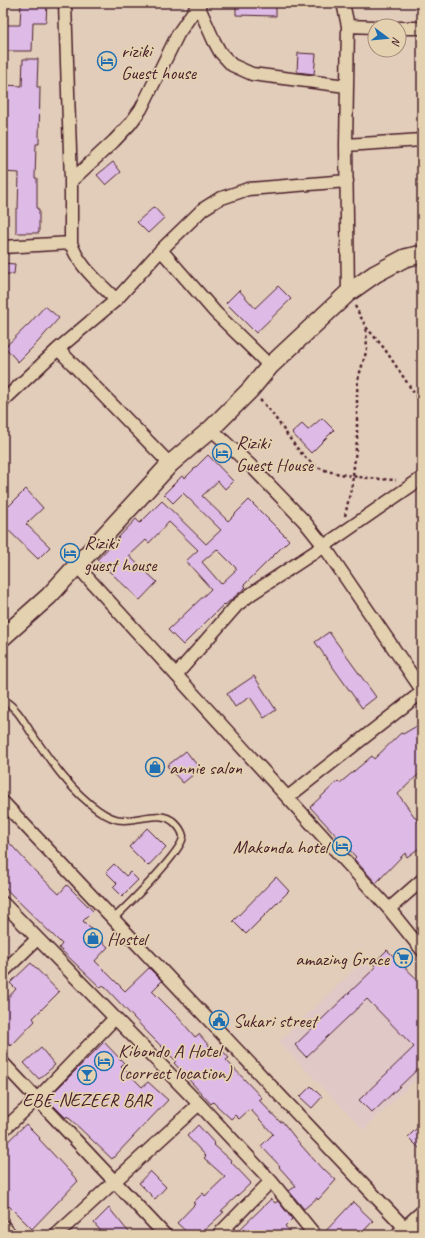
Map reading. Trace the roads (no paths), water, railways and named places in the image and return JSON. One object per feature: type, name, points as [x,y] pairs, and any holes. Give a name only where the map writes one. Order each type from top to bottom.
[{"type":"street","points":[[65,3],[71,181],[71,243],[74,252],[87,270],[116,300]]},
{"type":"street","points":[[343,3],[348,26],[346,86],[348,293]]},
{"type":"street","points":[[71,181],[114,141],[130,124],[141,109],[178,34],[197,4]]},
{"type":"street","points":[[197,4],[220,52],[232,65],[252,74],[346,86]]},
{"type":"street","points":[[348,26],[367,27]]},
{"type":"street","points":[[407,28],[422,28]]},
{"type":"street","points":[[346,145],[422,140]]},
{"type":"street","points":[[3,401],[58,349],[116,300],[161,250],[203,209],[226,196],[248,189],[347,181]]},
{"type":"street","points":[[3,247],[71,243]]},
{"type":"street","points":[[161,250],[215,312],[270,366]]},
{"type":"street","points":[[3,638],[49,596],[170,464],[211,430],[250,390],[270,366],[348,293],[375,274],[404,258],[422,254]]},
{"type":"street","points":[[58,349],[170,464]]},
{"type":"street","points":[[211,430],[251,466],[304,521],[324,546],[422,691],[288,798]]},
{"type":"street","points":[[176,675],[237,605],[270,581],[420,481]]},
{"type":"street","points":[[77,566],[389,909],[422,950]]},
{"type":"street","points":[[3,802],[403,1232],[422,1215]]},
{"type":"street","points":[[389,909],[422,880]]},
{"type":"street","points":[[3,903],[199,1104],[271,1181],[316,1235]]},
{"type":"street","points":[[3,972],[37,939]]},
{"type":"street","points":[[3,1130],[37,1099],[115,1018]]},
{"type":"street","points":[[3,1063],[165,1235]]},
{"type":"street","points":[[56,1235],[199,1104]]},
{"type":"street","points":[[218,1235],[271,1181]]},
{"type":"street","points":[[3,1226],[11,1235]]},
{"type":"lane","points":[[3,700],[14,707],[52,762],[80,795],[98,810],[111,818],[124,820],[154,816],[166,817],[171,819],[179,827],[183,835],[180,846],[146,887],[113,919]]},
{"type":"place","name":"riziki Guest house","points":[[107,61]]},
{"type":"place","name":"Riziki Guest House","points":[[222,453]]},
{"type":"place","name":"Riziki guest house","points":[[70,553]]},
{"type":"place","name":"annie salon","points":[[155,767]]},
{"type":"place","name":"Makonda hotel","points":[[342,846]]},
{"type":"place","name":"Hostel","points":[[93,938]]},
{"type":"place","name":"amazing Grace","points":[[403,958]]},
{"type":"place","name":"Sukari street","points":[[219,1020]]},
{"type":"place","name":"Kibondo A Hotel (correct location)","points":[[104,1061]]},
{"type":"place","name":"EBE-NEZEER BAR","points":[[87,1075]]}]
